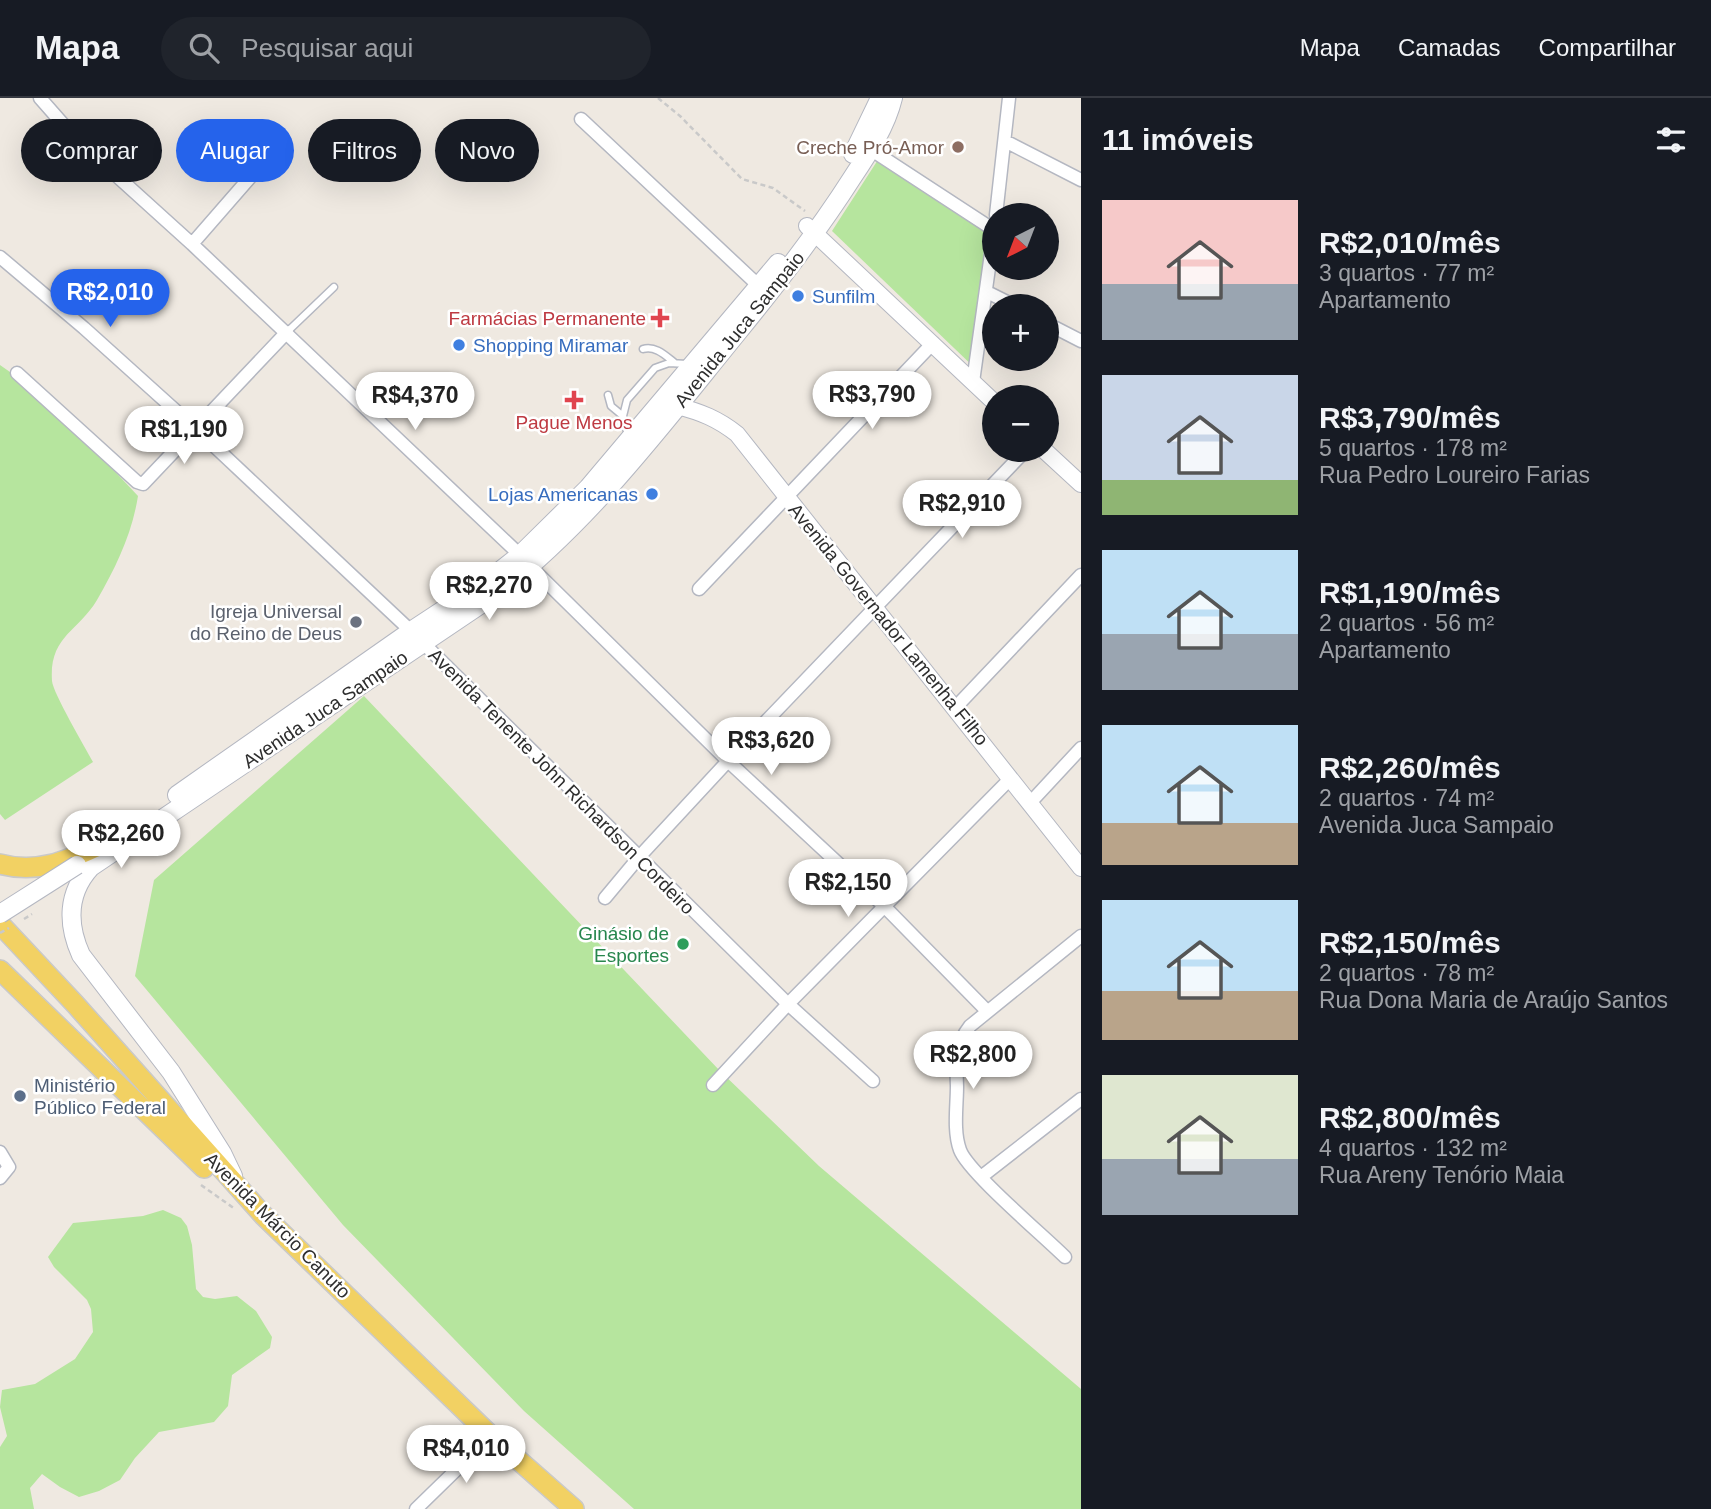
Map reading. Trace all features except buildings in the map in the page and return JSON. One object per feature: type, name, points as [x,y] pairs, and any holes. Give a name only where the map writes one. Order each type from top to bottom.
[{"type":"main road","name":"Avenida Juca Sampaio","points":[[0,914],[417,637],[496,594],[629,439],[684,363],[759,286],[812,225],[860,143],[890,101]]},
{"type":"main road","name":"Avenida Juca Sampaio","points":[[526,561],[599,498],[677,406],[870,149],[890,101]]},
{"type":"main road","name":"Avenida Juca Sampaio","points":[[240,1192],[222,1153],[171,1072],[81,955],[70,922],[74,898],[82,877],[91,867],[417,637]]},
{"type":"main road","points":[[0,864],[29,869],[47,867],[114,839]]},
{"type":"main road","name":"Avenida Márcio Canuto","points":[[0,924],[75,1004],[262,1215],[491,1436],[574,1509]]},
{"type":"main road","points":[[0,970],[200,1164],[262,1215]]},
{"type":"street","points":[[40,98],[77,139],[287,332],[526,561],[728,761],[884,906],[987,1011]]},
{"type":"street","points":[[997,203],[1009,98]]},
{"type":"street","name":"Avenida Juca Sampaio","points":[[581,119],[759,286]]},
{"type":"street","points":[[1005,141],[1081,180]]},
{"type":"street","points":[[870,149],[982,223]]},
{"type":"street","points":[[192,244],[246,182]]},
{"type":"street","points":[[812,225],[982,391]]},
{"type":"street","name":"Avenida Tenente John Richardson Cordeiro","points":[[0,257],[196,429],[417,637],[788,1004],[873,1081]]},
{"type":"street","points":[[973,382],[988,280]]},
{"type":"street","points":[[987,292],[991,294]]},
{"type":"street","points":[[1059,330],[1081,341]]},
{"type":"street","points":[[18,373],[137,482],[143,484],[287,332]]},
{"type":"street","points":[[699,589],[933,343]]},
{"type":"street","name":"Avenida Governador Lamenha Filho","points":[[677,406],[720,420],[737,434],[1081,868]]},
{"type":"street","points":[[605,898],[728,761],[1014,462]]},
{"type":"street","points":[[1057,462],[1081,484]]},
{"type":"street","points":[[955,708],[1081,575]]},
{"type":"street","points":[[1030,803],[1081,748]]},
{"type":"street","points":[[713,1085],[788,1004],[1011,778]]},
{"type":"street","points":[[1065,1257],[981,1177],[960,1151],[956,1053],[961,1037],[987,1011],[1081,936]]},
{"type":"street","points":[[981,1177],[1080,1102]]},
{"type":"street","points":[[0,1152],[9,1167],[0,1178]]},
{"type":"street","points":[[416,1509],[491,1436]]},
{"type":"lane","points":[[287,332],[334,287]]},
{"type":"lane","points":[[643,349],[649,347],[684,363]]},
{"type":"lane","points":[[629,439],[623,415],[626,400],[655,368],[684,363]]},
{"type":"lane","points":[[608,395],[611,406],[623,415]]},
{"type":"path","points":[[658,98],[680,116],[742,180],[773,188],[797,207],[812,225]]},
{"type":"green space","points":[[883,152],[982,228],[982,280],[988,280],[987,294],[982,294],[979,372],[832,231]]},
{"type":"green space","points":[[0,365],[44,396],[138,496],[127,537],[111,575],[89,611],[60,644],[52,666],[54,687],[93,762],[5,820],[0,814]]},
{"type":"green space","points":[[364,696],[720,1071],[819,1166],[1081,1389],[1081,1509],[634,1509],[524,1411],[343,1225],[135,976],[154,880]]},
{"type":"green space","points":[[163,1210],[181,1218],[187,1226],[192,1245],[196,1289],[203,1297],[215,1299],[237,1296],[256,1311],[272,1337],[270,1348],[232,1375],[228,1406],[214,1422],[159,1432],[135,1458],[120,1480],[99,1491],[79,1497],[42,1474],[30,1488],[34,1509],[0,1509],[0,1447],[7,1436],[0,1407],[2,1390],[35,1384],[75,1359],[93,1332],[91,1309],[87,1300],[54,1267],[48,1257],[73,1223],[143,1216]]},
{"type":"place","name":"Creche Pró-Amor","points":[[958,147]]},
{"type":"place","name":"Sunfilm","points":[[798,296]]},
{"type":"place","name":"Farmácias Permanente","points":[[660,318]]},
{"type":"place","name":"Shopping Miramar","points":[[459,345]]},
{"type":"place","name":"Pague Menos","points":[[574,400]]},
{"type":"place","name":"Lojas Americanas","points":[[652,494]]},
{"type":"place","name":"Igreja Universal do Reino de Deus","points":[[356,622]]},
{"type":"place","name":"Ginásio de Esportes","points":[[683,944]]},
{"type":"place","name":"Ministério Público Federal","points":[[20,1096]]}]
